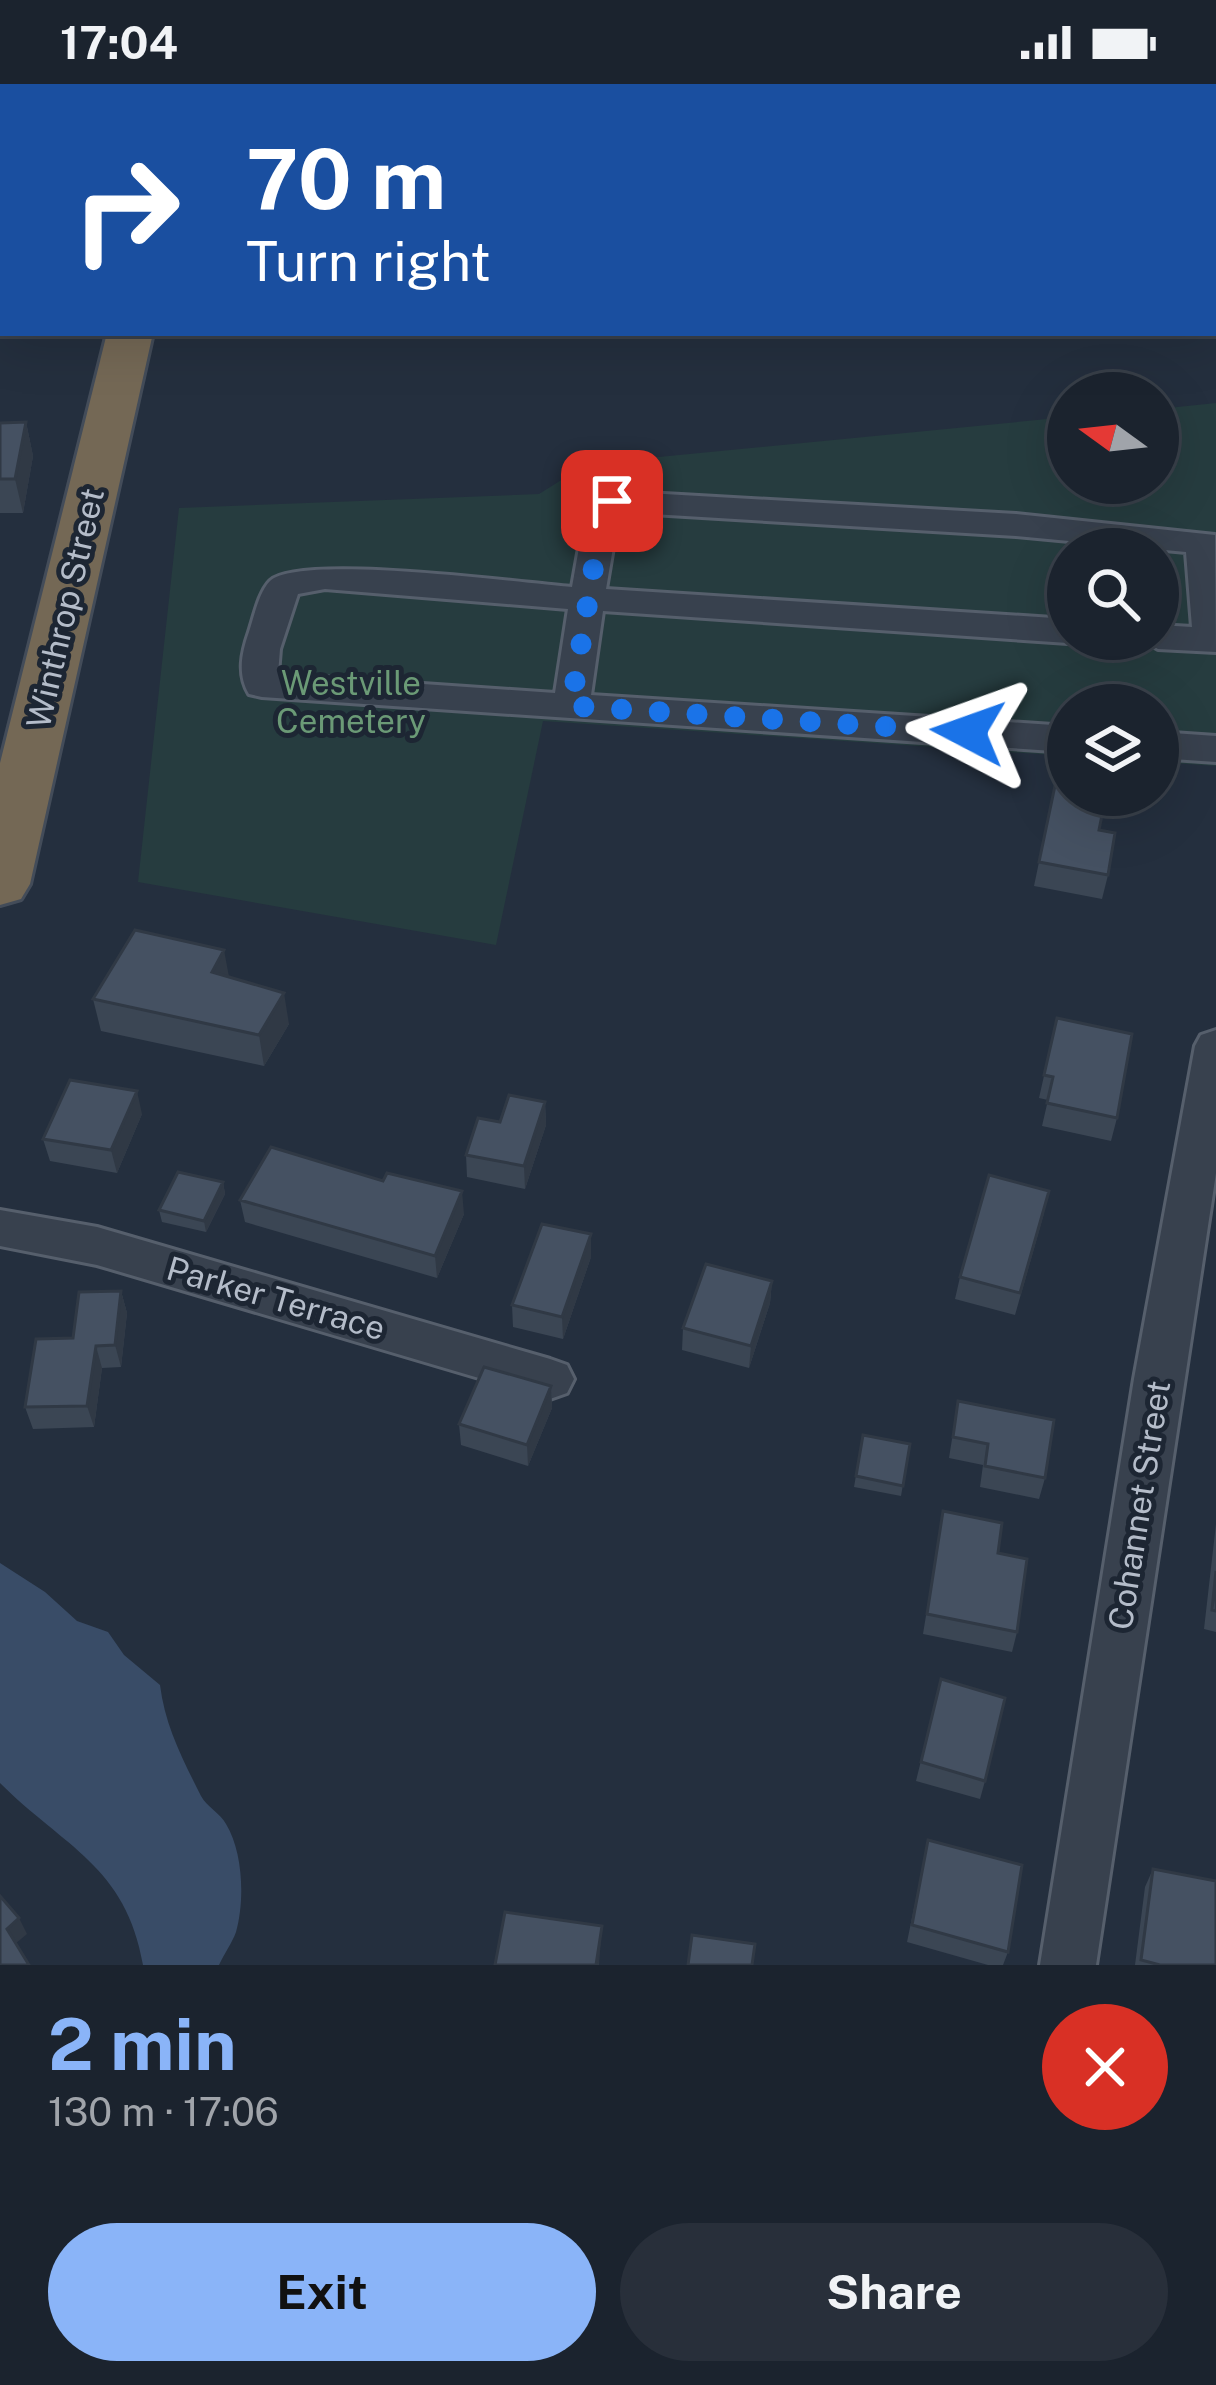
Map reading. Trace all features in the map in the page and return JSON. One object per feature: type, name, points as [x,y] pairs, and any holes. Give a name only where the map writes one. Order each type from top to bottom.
[{"type":"highway","name":"Winthrop Street","points":[[0,884],[129,336]]},
{"type":"street","points":[[571,706],[604,503],[612,501],[1016,525],[1203,543],[1214,640],[1179,638]]},
{"type":"street","points":[[1047,630],[325,578],[296,580],[283,588],[259,677],[262,685],[272,687],[1047,738]]},
{"type":"street","points":[[1179,746],[1216,749]]},
{"type":"street","name":"Cohannet Street","points":[[1068,1965],[1205,1173],[1216,1046]]},
{"type":"street","name":"Parker Terrace","points":[[0,1228],[98,1246],[550,1379]]},
{"type":"green space","name":"Westville Cemetery","points":[[1216,403],[1216,766],[1179,763],[1179,684],[1047,684],[1047,755],[543,721],[496,945],[138,882],[179,508],[539,494],[587,464],[1047,419],[1047,504],[1179,504],[1179,407]]},
{"type":"water","points":[[0,1563],[45,1592],[77,1621],[108,1632],[124,1655],[160,1685],[181,1756],[204,1800],[226,1824],[239,1862],[239,1919],[219,1965],[143,1965],[135,1931],[107,1881],[0,1783]]},
{"type":"building","points":[[26,422],[15,479],[0,479],[0,423]]},
{"type":"building","points":[[1049,816],[1102,816],[1099,830],[1115,833],[1108,875],[1039,862]]},
{"type":"building","points":[[135,930],[224,950],[212,972],[284,993],[259,1035],[93,999]]},
{"type":"building","points":[[1057,1018],[1132,1034],[1117,1118],[1047,1103],[1053,1077],[1044,1075]]},
{"type":"building","points":[[70,1080],[137,1091],[111,1150],[43,1139]]},
{"type":"building","points":[[509,1095],[545,1102],[524,1166],[466,1155],[478,1118],[500,1122]]},
{"type":"building","points":[[271,1147],[383,1181],[387,1173],[462,1191],[435,1256],[240,1200]]},
{"type":"building","points":[[178,1172],[223,1182],[204,1221],[159,1210]]},
{"type":"building","points":[[989,1175],[1049,1191],[1020,1293],[960,1277]]},
{"type":"building","points":[[542,1224],[591,1234],[562,1317],[512,1305]]},
{"type":"building","points":[[706,1264],[772,1281],[751,1346],[683,1328]]},
{"type":"building","points":[[121,1291],[115,1345],[96,1346],[87,1406],[25,1407],[36,1339],[73,1338],[79,1292]]},
{"type":"building","points":[[484,1367],[551,1386],[527,1445],[459,1424]]},
{"type":"building","points":[[958,1401],[1054,1420],[1045,1478],[985,1466],[988,1444],[953,1437]]},
{"type":"building","points":[[863,1435],[910,1444],[903,1486],[856,1476]]},
{"type":"building","points":[[943,1511],[1002,1523],[998,1553],[1027,1559],[1017,1632],[927,1614]]},
{"type":"building","points":[[941,1679],[1005,1698],[985,1781],[921,1762]]},
{"type":"building","points":[[928,1840],[1022,1865],[1008,1952],[912,1925]]},
{"type":"building","points":[[1153,1869],[1216,1881],[1216,1965],[1160,1965],[1141,1960]]},
{"type":"building","points":[[0,1896],[19,1918],[7,1929],[29,1965],[0,1965]]},
{"type":"building","points":[[505,1912],[602,1926],[596,1965],[495,1965]]},
{"type":"building","points":[[692,1935],[755,1944],[752,1965],[688,1965]]},
{"type":"route","points":[[612,501],[604,503],[571,706],[968,732]]}]
